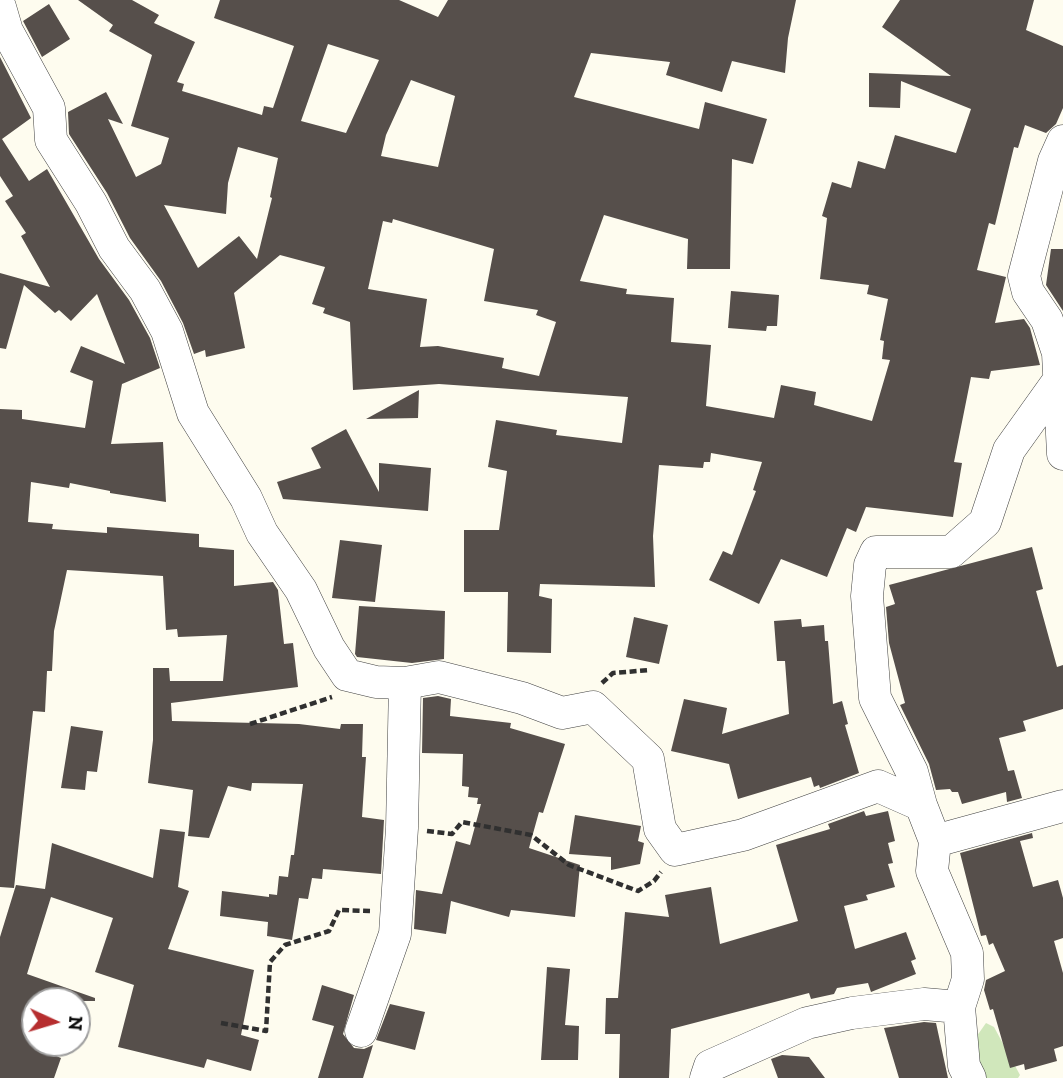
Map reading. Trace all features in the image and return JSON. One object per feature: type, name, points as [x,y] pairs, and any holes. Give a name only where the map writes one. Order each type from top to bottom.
[{"type":"street","points":[[0,7],[13,43],[49,108],[51,140],[92,203],[114,248],[145,290],[167,331],[193,413],[246,498],[262,533],[302,590],[330,648],[347,675],[391,682],[439,677],[522,698],[562,713],[593,706],[648,759],[660,829],[676,850],[743,835],[878,786],[921,805]]},
{"type":"street","points":[[1063,141],[1054,161],[1024,276],[1028,292],[1047,320],[1058,353],[1063,454]]},
{"type":"street","points":[[970,1078],[964,1066],[958,1007],[968,979],[967,953],[932,871],[935,842],[912,772],[875,698],[867,596],[870,565],[876,552],[951,552],[985,522],[1009,450],[1059,380]]},
{"type":"street","points":[[361,1031],[395,934],[402,828],[402,746],[391,682]]},
{"type":"street","points":[[935,842],[1063,806]]},
{"type":"street","points":[[706,1078],[710,1066],[807,1023],[852,1013],[924,1004],[958,1007]]},
{"type":"path","points":[[250,724],[391,682]]},
{"type":"path","points":[[452,834],[461,822],[531,835],[569,864],[638,891],[654,881],[676,850]]},
{"type":"path","points":[[221,1023],[266,1031],[270,962],[285,945],[329,931],[338,910],[395,911]]},
{"type":"green space","points":[[986,1023],[994,1027],[1020,1075],[1018,1078],[976,1078],[967,1050]]},
{"type":"building","points":[[78,0],[132,0],[159,15],[154,23],[195,42],[177,82],[184,84],[182,91],[262,115],[264,106],[273,108],[294,46],[214,18],[220,0],[399,0],[438,17],[448,0],[796,0],[788,38],[785,73],[732,61],[722,92],[666,75],[670,62],[591,53],[574,97],[699,129],[705,102],[767,119],[753,164],[732,159],[730,269],[687,269],[688,239],[604,215],[580,281],[627,289],[626,294],[674,298],[671,342],[711,345],[706,406],[774,418],[781,385],[816,392],[814,405],[872,421],[890,360],[882,359],[884,341],[880,340],[888,299],[867,294],[869,285],[820,279],[827,218],[822,216],[832,182],[851,188],[858,161],[885,169],[895,135],[956,153],[971,109],[901,81],[900,108],[869,107],[869,73],[951,76],[882,27],[900,0],[1034,0],[1026,30],[1063,46],[1063,108],[1056,124],[1046,133],[1025,125],[1018,148],[1014,147],[995,225],[989,223],[977,270],[1006,277],[995,323],[1024,319],[1030,328],[1040,365],[991,371],[989,379],[971,377],[954,462],[962,463],[953,517],[866,507],[856,532],[847,528],[827,577],[781,559],[759,604],[709,580],[723,551],[732,555],[756,491],[753,490],[762,462],[711,453],[710,462],[704,462],[703,468],[659,465],[653,536],[655,587],[540,584],[539,596],[552,599],[551,653],[507,652],[508,592],[464,592],[464,530],[499,530],[507,471],[488,467],[496,420],[557,430],[556,435],[622,443],[628,397],[439,384],[353,390],[350,322],[323,313],[325,308],[312,304],[325,267],[280,255],[234,293],[245,348],[206,357],[205,350],[194,354],[183,323],[161,281],[130,238],[107,193],[69,134],[68,112],[106,92],[123,124],[108,119],[136,177],[161,164],[169,138],[131,126],[152,55],[109,31],[113,25]],"holes":[[[328,44],[379,60],[346,133],[301,121]],[[411,80],[455,96],[438,167],[381,156],[386,135]],[[238,147],[278,158],[270,197],[272,198],[257,259],[239,236],[198,268],[164,205],[226,214],[228,183]],[[393,219],[494,249],[484,301],[538,310],[536,315],[556,322],[539,376],[502,368],[504,358],[438,346],[420,347],[427,299],[368,289],[383,221],[392,223]]]},
{"type":"building","points":[[49,4],[70,39],[42,57],[23,21]]},
{"type":"building","points":[[0,57],[31,118],[2,139],[29,181],[47,169],[99,259],[129,300],[150,338],[160,368],[122,384],[111,444],[163,442],[166,502],[70,483],[69,488],[31,482],[28,522],[53,524],[52,529],[107,533],[107,527],[199,534],[199,547],[234,550],[234,586],[273,582],[278,590],[284,644],[293,643],[298,687],[171,703],[172,721],[299,724],[340,729],[341,724],[363,724],[362,757],[366,757],[362,817],[384,820],[381,874],[323,869],[322,879],[312,878],[308,899],[299,898],[292,940],[267,936],[268,922],[220,916],[222,891],[269,897],[269,894],[277,895],[279,876],[288,877],[291,855],[294,855],[303,784],[252,783],[251,791],[228,786],[209,838],[188,836],[193,790],[148,783],[153,740],[153,668],[169,668],[170,681],[223,681],[227,635],[178,637],[177,629],[166,630],[163,576],[67,570],[54,631],[52,671],[47,671],[45,712],[33,711],[14,888],[0,887],[0,409],[22,410],[22,419],[85,428],[93,381],[70,372],[81,346],[125,364],[97,294],[71,321],[59,310],[55,313],[24,285],[6,349],[0,348],[0,273],[50,287],[21,236],[26,233],[5,201],[13,196],[0,176]]},
{"type":"building","points":[[1051,249],[1063,249],[1063,311],[1046,285]]},
{"type":"building","points":[[731,291],[779,295],[777,326],[767,326],[766,331],[728,328]]},
{"type":"building","points":[[419,390],[418,418],[366,419]]},
{"type":"building","points":[[346,429],[379,492],[379,463],[431,468],[428,511],[283,499],[277,482],[321,468],[311,448]]},
{"type":"building","points":[[340,540],[382,545],[375,602],[332,598]]},
{"type":"building","points":[[1032,547],[1043,589],[1036,591],[1057,667],[1063,665],[1063,709],[1023,721],[1026,731],[999,738],[1008,771],[1014,770],[1022,798],[1007,802],[1006,792],[962,804],[958,792],[952,792],[950,789],[936,790],[929,764],[900,705],[905,703],[889,643],[886,607],[895,604],[889,585]]},
{"type":"building","points":[[359,606],[445,611],[444,659],[412,663],[357,657],[355,654]]},
{"type":"building","points":[[634,617],[668,625],[659,664],[626,657]]},
{"type":"building","points":[[801,619],[802,627],[824,625],[825,641],[828,641],[833,704],[842,701],[848,724],[845,725],[859,773],[820,788],[819,785],[814,787],[811,777],[738,799],[729,764],[671,751],[684,699],[727,708],[722,734],[789,714],[785,661],[777,661],[774,621]]},
{"type":"building","points":[[438,696],[451,699],[450,716],[511,723],[510,728],[565,744],[543,813],[539,812],[529,848],[580,865],[575,917],[511,910],[509,917],[451,901],[446,934],[414,929],[416,890],[442,894],[456,841],[470,845],[481,804],[477,804],[478,798],[468,797],[469,787],[462,786],[463,754],[422,753],[423,698]]},
{"type":"building","points":[[71,726],[103,731],[97,772],[87,771],[85,790],[61,788]]},
{"type":"building","points":[[864,811],[866,816],[888,811],[895,841],[888,843],[893,863],[888,864],[895,887],[866,895],[868,900],[844,906],[855,949],[906,932],[916,959],[911,961],[916,974],[871,992],[868,983],[837,988],[834,994],[811,999],[809,993],[671,1029],[669,1078],[619,1078],[620,1034],[605,1034],[606,998],[618,998],[625,912],[669,917],[665,895],[711,887],[720,944],[798,921],[776,845],[830,829],[828,824]]},
{"type":"building","points":[[575,815],[641,826],[638,841],[644,843],[640,864],[611,870],[611,857],[569,854]]},
{"type":"building","points":[[160,829],[185,832],[178,887],[189,891],[168,949],[254,970],[241,1035],[259,1040],[251,1071],[207,1059],[204,1068],[118,1047],[134,985],[95,972],[113,918],[51,897],[27,974],[64,987],[21,987],[21,1057],[61,1058],[54,1078],[0,1078],[0,937],[16,885],[45,889],[52,843],[153,878]]},
{"type":"building","points":[[1032,833],[1033,838],[1020,841],[1033,887],[1058,880],[1063,898],[1063,938],[1054,941],[1063,973],[1063,1046],[1054,1049],[1057,1061],[1025,1070],[1024,1064],[1010,1068],[993,1009],[990,1010],[984,990],[986,980],[1005,971],[993,943],[989,945],[986,935],[981,936],[960,853]]},
{"type":"building","points":[[547,967],[570,969],[565,1025],[579,1026],[578,1060],[541,1060]]},
{"type":"building","points":[[322,985],[354,995],[343,1034],[354,1048],[364,1049],[373,1045],[363,1078],[318,1078],[334,1026],[312,1020]]},
{"type":"building","points":[[390,1004],[425,1012],[415,1050],[376,1040]]},
{"type":"building","points":[[924,1022],[936,1023],[948,1078],[899,1078],[884,1028]]},
{"type":"building","points":[[782,1055],[809,1057],[825,1078],[778,1078],[771,1059]]}]
